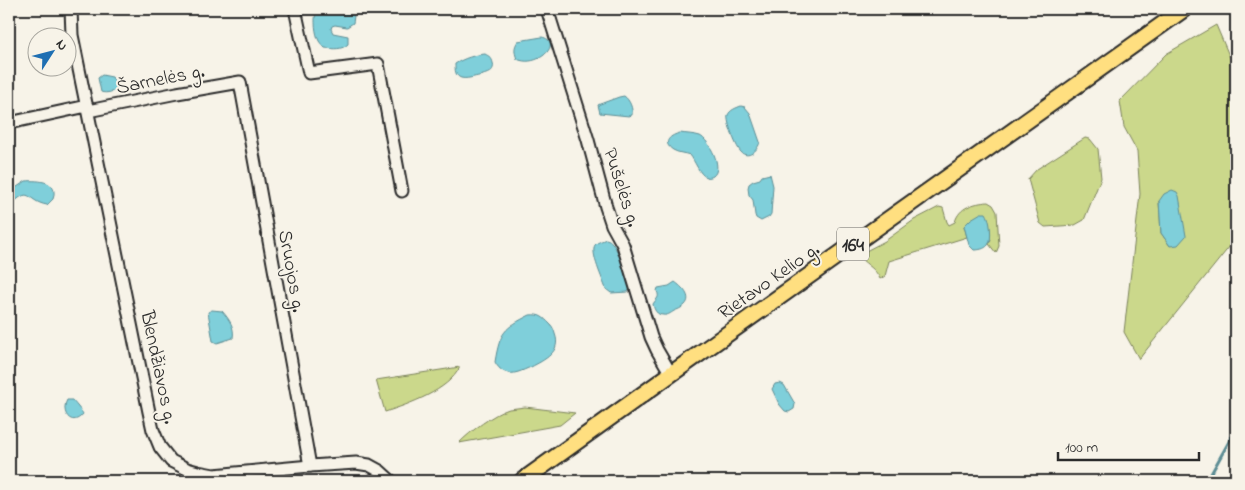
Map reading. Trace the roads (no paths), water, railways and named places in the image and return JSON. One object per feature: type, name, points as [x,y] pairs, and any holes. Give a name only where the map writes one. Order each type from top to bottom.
[{"type":"main road","name":"Rietavo Kelio g.","points":[[522,481],[1184,9]]},
{"type":"street","name":"Blendžiavos g.","points":[[71,9],[72,35],[87,109],[149,412],[153,430],[160,447],[171,461],[187,469],[214,475],[356,463],[369,465],[380,471],[391,481]]},
{"type":"street","points":[[295,9],[309,73],[378,64],[402,191]]},
{"type":"street","name":"Pušelės g.","points":[[547,9],[588,140],[612,225],[623,245],[651,336],[671,374]]},
{"type":"street","name":"Šarnelės g.","points":[[9,124],[240,82]]},
{"type":"street","name":"Sruojos g.","points":[[240,82],[310,466]]},
{"type":"water","points":[[321,9],[351,11],[354,16],[353,23],[347,27],[335,25],[331,29],[333,33],[348,36],[348,44],[346,46],[338,49],[325,48],[319,41],[315,18],[316,11]]},
{"type":"water","points":[[542,37],[548,40],[550,44],[546,54],[533,60],[517,59],[515,49],[518,41]]},
{"type":"water","points":[[485,54],[493,61],[493,67],[490,72],[468,78],[461,78],[456,74],[455,64],[470,57]]},
{"type":"water","points":[[102,75],[112,77],[118,86],[115,90],[105,93],[101,92],[98,78]]},
{"type":"water","points":[[624,96],[631,105],[632,115],[600,113],[598,105]]},
{"type":"water","points":[[741,106],[745,107],[750,113],[760,142],[756,150],[748,155],[742,153],[737,147],[728,118],[733,109]]},
{"type":"water","points":[[680,133],[700,136],[711,148],[717,167],[713,176],[706,177],[699,170],[690,155],[675,151],[669,147],[669,139],[673,135]]},
{"type":"water","points":[[770,174],[773,186],[771,214],[761,221],[756,218],[753,200],[749,195],[748,188],[749,184],[753,181]]},
{"type":"water","points":[[26,181],[37,181],[51,185],[54,193],[53,199],[47,205],[25,195],[9,207],[9,188],[14,189]]},
{"type":"water","points":[[1172,190],[1177,192],[1179,196],[1186,236],[1178,245],[1170,246],[1161,233],[1159,201],[1164,194]]},
{"type":"water","points":[[981,213],[986,213],[989,219],[990,242],[985,247],[974,250],[969,245],[964,226]]},
{"type":"water","points":[[606,239],[614,246],[624,265],[630,285],[628,292],[611,293],[606,289],[595,260],[594,249],[598,242]]},
{"type":"water","points":[[675,282],[686,292],[687,302],[669,314],[657,313],[653,304],[658,297],[658,288],[669,286]]},
{"type":"water","points":[[212,310],[222,311],[227,317],[231,323],[233,338],[217,343],[213,341],[208,312]]},
{"type":"water","points":[[530,315],[541,316],[551,325],[557,340],[554,351],[531,367],[515,373],[505,372],[495,362],[501,337],[514,324]]},
{"type":"water","points":[[780,383],[784,385],[795,404],[794,409],[789,412],[785,411],[779,404],[772,389],[775,384]]},
{"type":"water","points":[[67,400],[72,400],[83,413],[79,418],[71,419],[66,414],[65,405]]},
{"type":"waterway","points":[[1207,481],[1236,429]]}]
